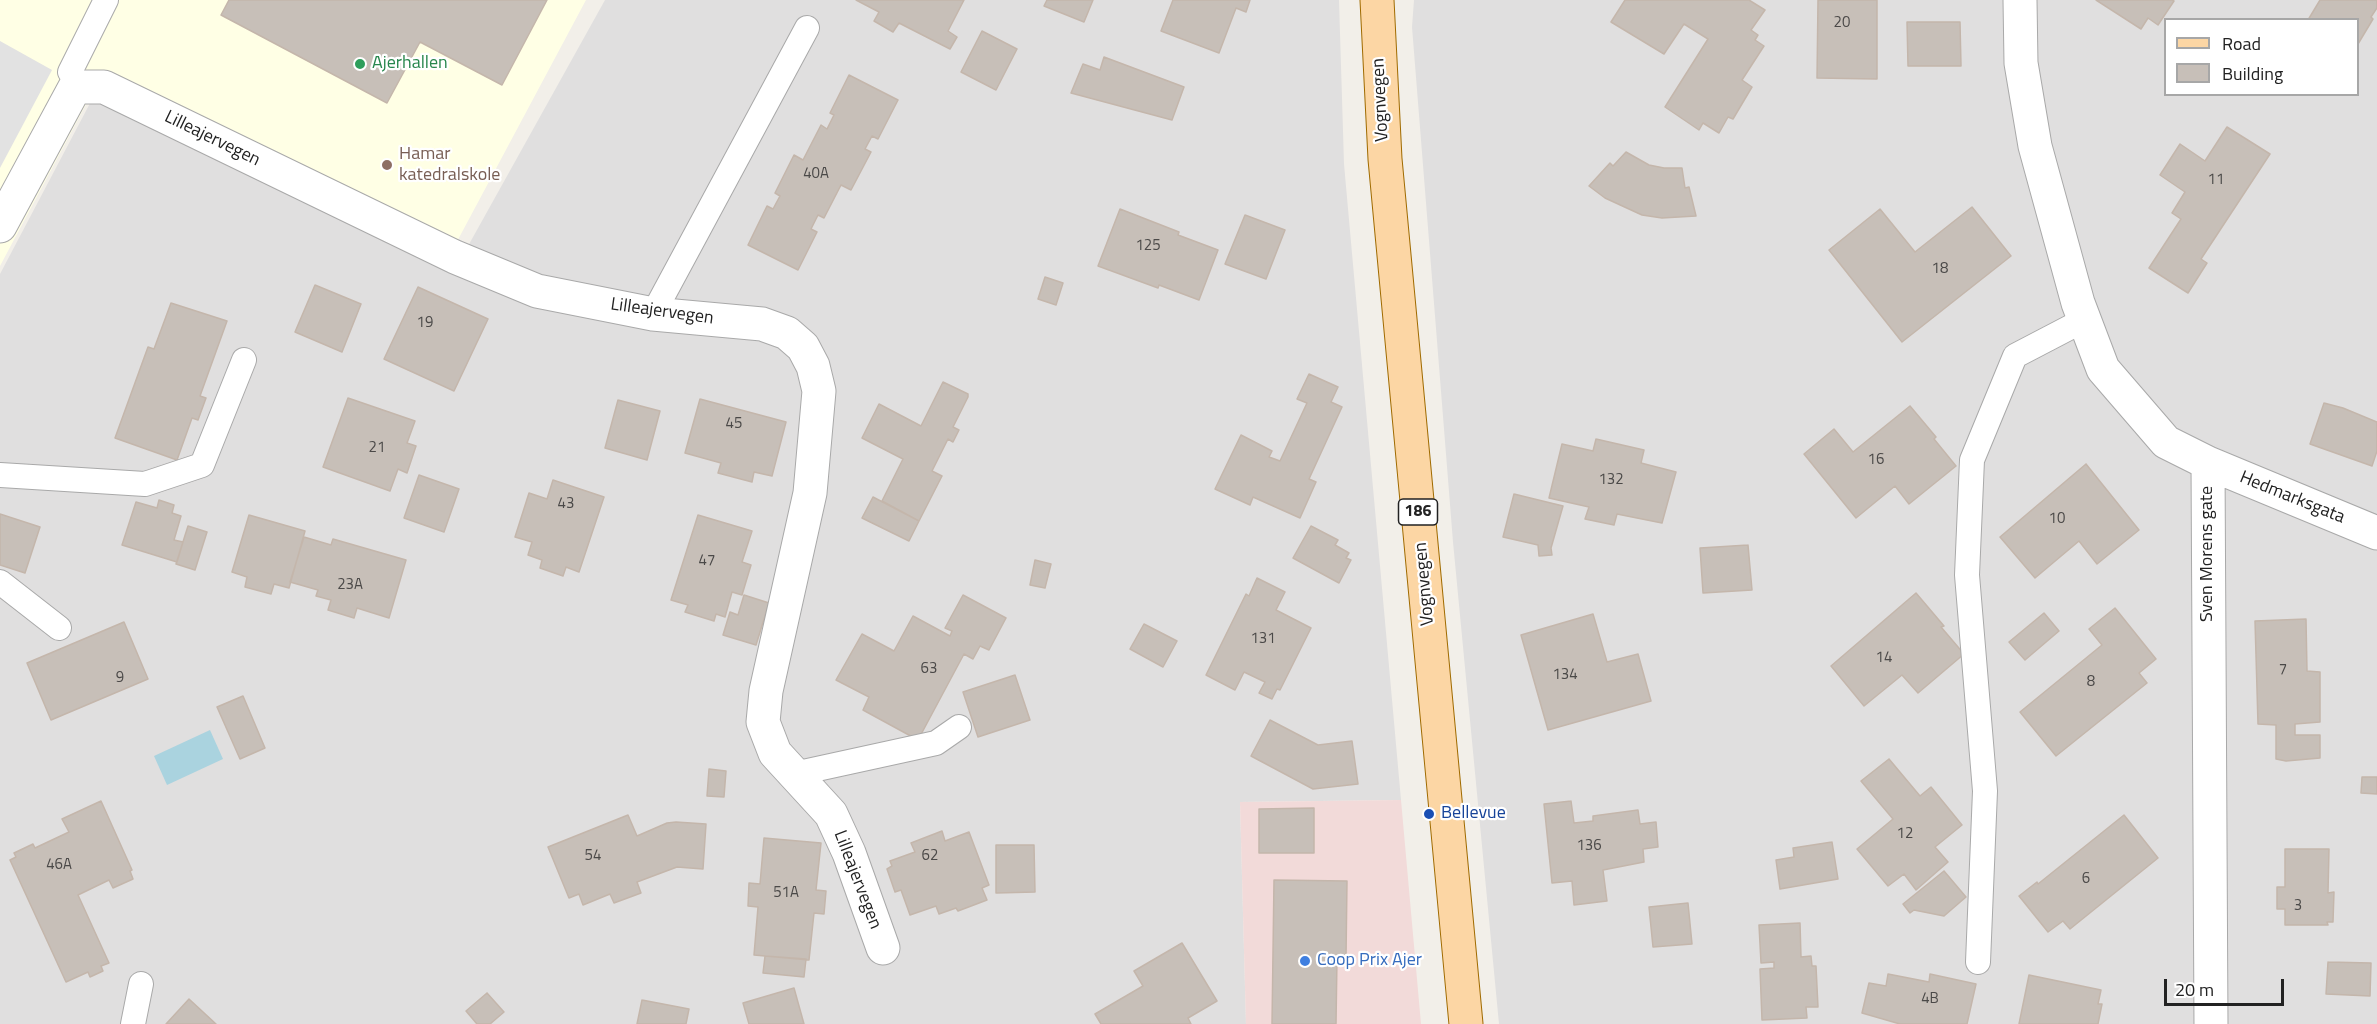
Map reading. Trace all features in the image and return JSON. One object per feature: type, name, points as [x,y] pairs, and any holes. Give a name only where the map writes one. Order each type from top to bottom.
[{"type":"main road","name":"Vognvegen","points":[[1377,0],[1385,159],[1466,1024]]},
{"type":"street","name":"Sven Morens gate","points":[[2020,0],[2021,63],[2035,146],[2084,320],[2103,369],[2166,442],[2208,463],[2211,1024]]},
{"type":"street","name":"Lilleajervegen","points":[[0,226],[75,87],[105,87],[455,257],[537,291],[653,314],[762,324],[787,333],[803,347],[813,366],[819,391],[810,493],[766,691],[763,722],[775,753],[831,814],[849,853],[883,948]]},
{"type":"street","name":"Hedmarksgata","points":[[2208,463],[2377,533]]},
{"type":"lane","points":[[70,72],[106,0]]},
{"type":"lane","points":[[653,314],[807,28]]},
{"type":"lane","points":[[1978,963],[1984,791],[1967,575],[1972,460],[2015,356],[2084,320]]},
{"type":"lane","points":[[0,475],[145,484],[202,465],[244,360]]},
{"type":"lane","points":[[0,582],[59,628]]},
{"type":"lane","points":[[794,774],[936,743],[958,727]]},
{"type":"lane","points":[[133,1024],[141,984]]},
{"type":"shaded area","name":"Hamar katedralskole","points":[[0,0],[586,0],[453,249],[99,80],[0,266]]},
{"type":"shaded area","points":[[605,0],[1339,0],[1344,164],[1401,800],[1240,802],[1246,1024],[0,1024],[0,274],[97,90],[453,273]]},
{"type":"shaded area","points":[[1414,0],[2377,0],[2377,1024],[1499,1024],[1453,542],[1412,27]]},
{"type":"shaded area","points":[[0,41],[52,70],[0,168]]},
{"type":"shaded area","points":[[1401,800],[1421,1024],[1246,1024],[1240,802]]},
{"type":"water","points":[[210,730],[223,759],[167,785],[154,756]]},
{"type":"building","name":"Ajerhallen","points":[[229,0],[547,0],[502,85],[420,42],[387,103],[221,15]]},
{"type":"building","points":[[856,0],[964,0],[948,31],[957,37],[950,49],[899,23],[893,32],[874,21],[879,12]]},
{"type":"building","points":[[1047,0],[1093,0],[1084,22],[1044,6]]},
{"type":"building","points":[[1173,0],[1250,0],[1246,12],[1236,8],[1219,53],[1161,31]]},
{"type":"building","points":[[1625,0],[1749,0],[1765,10],[1751,30],[1758,35],[1755,40],[1764,46],[1742,80],[1752,87],[1733,119],[1728,117],[1719,133],[1703,123],[1699,130],[1665,107],[1708,39],[1684,24],[1664,54],[1611,22]]},
{"type":"building","points":[[1818,0],[1877,0],[1877,79],[1817,78]]},
{"type":"building","points":[[2096,0],[2174,1],[2158,25],[2148,18],[2141,29]]},
{"type":"building","points":[[2320,0],[2377,0],[2377,8],[2371,17],[2373,19],[2359,42],[2359,18],[2309,18]]},
{"type":"building","points":[[1907,22],[1960,22],[1961,66],[1908,66]]},
{"type":"building","points":[[982,31],[1017,49],[996,90],[961,72]]},
{"type":"building","points":[[1104,57],[1184,87],[1172,120],[1071,93],[1083,64],[1100,70]]},
{"type":"building","points":[[849,75],[898,100],[878,139],[872,136],[865,149],[871,152],[851,190],[841,185],[824,218],[818,215],[811,229],[817,232],[798,270],[748,245],[767,206],[773,209],[780,196],[775,193],[794,155],[803,160],[821,125],[827,129],[834,115],[830,113]]},
{"type":"building","points":[[2227,127],[2270,154],[2201,259],[2207,263],[2188,293],[2149,268],[2181,219],[2172,213],[2185,192],[2160,175],[2180,144],[2205,161]]},
{"type":"building","points":[[1626,152],[1649,165],[1682,168],[1685,188],[1689,187],[1696,216],[1662,218],[1642,215],[1605,198],[1589,186],[1610,163],[1613,166]]},
{"type":"building","points":[[1972,207],[2011,256],[1902,342],[1829,250],[1880,209],[1915,252]]},
{"type":"building","points":[[1120,209],[1218,250],[1199,300],[1098,266]]},
{"type":"building","points":[[1245,215],[1285,230],[1266,279],[1225,264]]},
{"type":"building","points":[[1045,277],[1063,283],[1056,305],[1038,299]]},
{"type":"building","points":[[315,285],[361,304],[342,352],[295,332]]},
{"type":"building","points":[[418,287],[488,319],[454,391],[384,359]]},
{"type":"building","points":[[171,303],[227,321],[200,396],[206,398],[198,420],[192,418],[177,460],[115,438],[148,347],[154,349]]},
{"type":"building","points":[[1309,374],[1338,387],[1331,402],[1342,407],[1309,479],[1316,482],[1300,518],[1253,497],[1250,505],[1215,489],[1241,435],[1272,451],[1269,457],[1280,461],[1307,403],[1297,399]]},
{"type":"building","points":[[943,382],[968,394],[968,397],[953,427],[959,430],[953,442],[948,439],[932,471],[942,476],[919,521],[882,501],[903,459],[862,438],[879,404],[921,426]]},
{"type":"building","points":[[348,398],[415,421],[407,443],[416,446],[407,473],[398,469],[390,491],[323,467]]},
{"type":"building","points":[[700,399],[786,422],[772,476],[754,472],[752,482],[718,473],[721,463],[685,453]]},
{"type":"building","points":[[618,400],[660,411],[647,460],[605,448]]},
{"type":"building","points":[[2324,403],[2377,422],[2377,451],[2372,466],[2310,444]]},
{"type":"building","points":[[1910,406],[1956,466],[1909,504],[1895,486],[1856,518],[1804,454],[1834,429],[1853,452]]},
{"type":"building","points":[[1596,439],[1644,450],[1641,463],[1676,472],[1662,523],[1617,514],[1614,525],[1585,519],[1589,507],[1549,498],[1562,444],[1593,451]]},
{"type":"building","points":[[2086,464],[2139,530],[2097,564],[2079,541],[2035,578],[2000,537]]},
{"type":"building","points":[[419,475],[459,489],[444,532],[404,518]]},
{"type":"building","points":[[553,480],[604,497],[579,572],[566,567],[563,576],[540,568],[542,560],[528,555],[532,542],[515,537],[529,493],[547,499]]},
{"type":"building","points":[[1514,494],[1563,506],[1551,548],[1552,555],[1539,556],[1538,545],[1503,537]]},
{"type":"building","points":[[873,497],[919,521],[909,541],[862,518]]},
{"type":"building","points":[[159,500],[174,505],[172,513],[181,516],[174,540],[183,542],[177,562],[122,545],[136,502],[157,508]]},
{"type":"building","points":[[0,514],[40,527],[25,573],[0,565]]},
{"type":"building","points":[[249,515],[305,531],[289,588],[274,584],[271,594],[245,587],[247,577],[232,572]]},
{"type":"building","points":[[698,515],[752,531],[742,562],[751,565],[742,595],[732,592],[725,617],[716,614],[714,621],[685,612],[688,605],[671,600]]},
{"type":"building","points":[[188,526],[207,532],[195,570],[176,564]]},
{"type":"building","points":[[1311,526],[1338,540],[1335,545],[1349,553],[1346,558],[1351,560],[1339,583],[1293,558]]},
{"type":"building","points":[[304,537],[331,545],[333,539],[406,560],[389,618],[357,608],[354,618],[328,610],[331,600],[316,596],[318,590],[290,582]]},
{"type":"building","points":[[1748,545],[1752,590],[1703,593],[1700,548]]},
{"type":"building","points":[[1035,560],[1051,564],[1045,588],[1030,585]]},
{"type":"building","points":[[1257,578],[1285,592],[1276,610],[1311,628],[1280,690],[1277,689],[1272,699],[1259,693],[1265,682],[1244,672],[1235,690],[1206,675],[1246,594],[1249,596]]},
{"type":"building","points":[[1916,593],[1964,654],[1918,693],[1902,675],[1864,706],[1831,666]]},
{"type":"building","points":[[744,595],[769,603],[756,645],[723,635],[730,612],[738,615]]},
{"type":"building","points":[[963,595],[1006,618],[989,650],[980,646],[973,659],[964,654],[918,740],[863,710],[869,697],[836,680],[862,634],[894,651],[913,616],[950,636],[952,631],[945,628]]},
{"type":"building","points":[[2115,608],[2156,659],[2139,673],[2147,683],[2056,756],[2020,712],[2102,645],[2089,629]]},
{"type":"building","points":[[2044,613],[2059,631],[2025,660],[2009,642]]},
{"type":"building","points":[[1593,614],[1607,662],[1638,654],[1651,701],[1548,730],[1521,635]]},
{"type":"building","points":[[2306,619],[2307,671],[2320,672],[2320,722],[2295,724],[2295,735],[2320,735],[2320,758],[2286,761],[2276,759],[2276,725],[2258,724],[2255,621]]},
{"type":"building","points":[[124,622],[148,679],[51,720],[27,663]]},
{"type":"building","points":[[1144,624],[1177,641],[1163,667],[1130,649]]},
{"type":"building","points":[[1015,675],[1030,720],[978,737],[963,692]]},
{"type":"building","points":[[243,696],[265,748],[240,759],[217,707]]},
{"type":"building","points":[[1270,720],[1318,745],[1352,741],[1358,784],[1313,789],[1251,756]]},
{"type":"building","points":[[1889,759],[1920,796],[1931,787],[1962,825],[1935,847],[1948,862],[1916,890],[1904,874],[1888,886],[1857,849],[1893,819],[1861,781]]},
{"type":"building","points":[[709,769],[726,771],[724,797],[707,796]]},
{"type":"building","points":[[2362,777],[2377,777],[2377,794],[2361,793]]},
{"type":"building","points":[[101,801],[132,870],[130,871],[133,879],[113,888],[109,880],[78,895],[109,963],[101,966],[103,971],[90,977],[88,972],[66,982],[10,860],[16,857],[14,853],[33,844],[35,848],[69,832],[62,819]]},
{"type":"building","points":[[1571,801],[1574,823],[1593,821],[1593,816],[1638,810],[1640,824],[1656,822],[1658,847],[1643,849],[1644,862],[1603,870],[1607,901],[1574,905],[1572,881],[1552,883],[1544,804]]},
{"type":"building","points":[[1314,808],[1314,853],[1259,853],[1259,809]]},
{"type":"building","points":[[628,815],[637,836],[667,823],[706,824],[703,869],[677,867],[637,882],[641,893],[614,903],[610,894],[583,905],[579,894],[569,898],[548,847]]},
{"type":"building","points":[[2124,815],[2158,858],[2070,929],[2063,921],[2048,932],[2019,896],[2037,882],[2038,884]]},
{"type":"building","points":[[942,831],[945,841],[969,832],[989,885],[982,888],[987,900],[958,911],[956,908],[939,914],[936,906],[910,915],[901,890],[895,892],[887,869],[892,866],[890,861],[915,852],[911,843]]},
{"type":"building","points":[[764,838],[821,843],[816,890],[826,891],[824,914],[814,913],[809,960],[754,955],[758,907],[748,906],[749,883],[760,884]]},
{"type":"building","points":[[1832,842],[1838,879],[1780,889],[1776,860],[1794,857],[1793,848]]},
{"type":"building","points":[[996,845],[1034,845],[1035,892],[996,893]]},
{"type":"building","points":[[2285,849],[2329,849],[2328,893],[2334,892],[2333,922],[2327,922],[2328,925],[2285,925],[2285,909],[2277,909],[2277,887],[2285,887]]},
{"type":"building","points":[[1944,871],[1966,897],[1944,916],[1914,910],[1910,913],[1903,904]]},
{"type":"building","points":[[1274,880],[1347,881],[1346,958],[1337,958],[1336,1024],[1272,1024]]},
{"type":"building","points":[[1688,903],[1692,944],[1653,947],[1649,907]]},
{"type":"building","points":[[1800,923],[1801,957],[1811,956],[1812,966],[1816,966],[1818,1007],[1806,1007],[1807,1018],[1762,1020],[1760,969],[1774,968],[1774,962],[1761,963],[1759,925]]},
{"type":"building","points":[[1182,943],[1217,1001],[1188,1018],[1191,1024],[1101,1024],[1095,1014],[1143,986],[1134,971]]},
{"type":"building","points":[[765,956],[806,959],[804,977],[763,973]]},
{"type":"building","points":[[2328,962],[2371,963],[2370,996],[2326,994]]},
{"type":"building","points":[[1888,974],[1929,982],[1930,974],[1976,984],[1967,1024],[1900,1024],[1862,1013],[1869,983],[1886,986]]},
{"type":"building","points":[[2029,975],[2101,990],[2098,1004],[2102,1004],[2098,1024],[2019,1024]]},
{"type":"building","points":[[794,988],[804,1024],[749,1024],[743,1003]]},
{"type":"building","points":[[487,993],[504,1012],[490,1024],[477,1024],[466,1011]]},
{"type":"building","points":[[189,999],[216,1024],[166,1024]]},
{"type":"building","points":[[642,1000],[689,1009],[686,1024],[637,1024]]},
{"type":"place","name":"Ajerhallen","points":[[360,64]]},
{"type":"place","name":"Hamar katedralskole","points":[[387,165]]},
{"type":"place","name":"Bellevue","points":[[1429,814]]},
{"type":"place","name":"Coop Prix Ajer","points":[[1305,961]]}]
